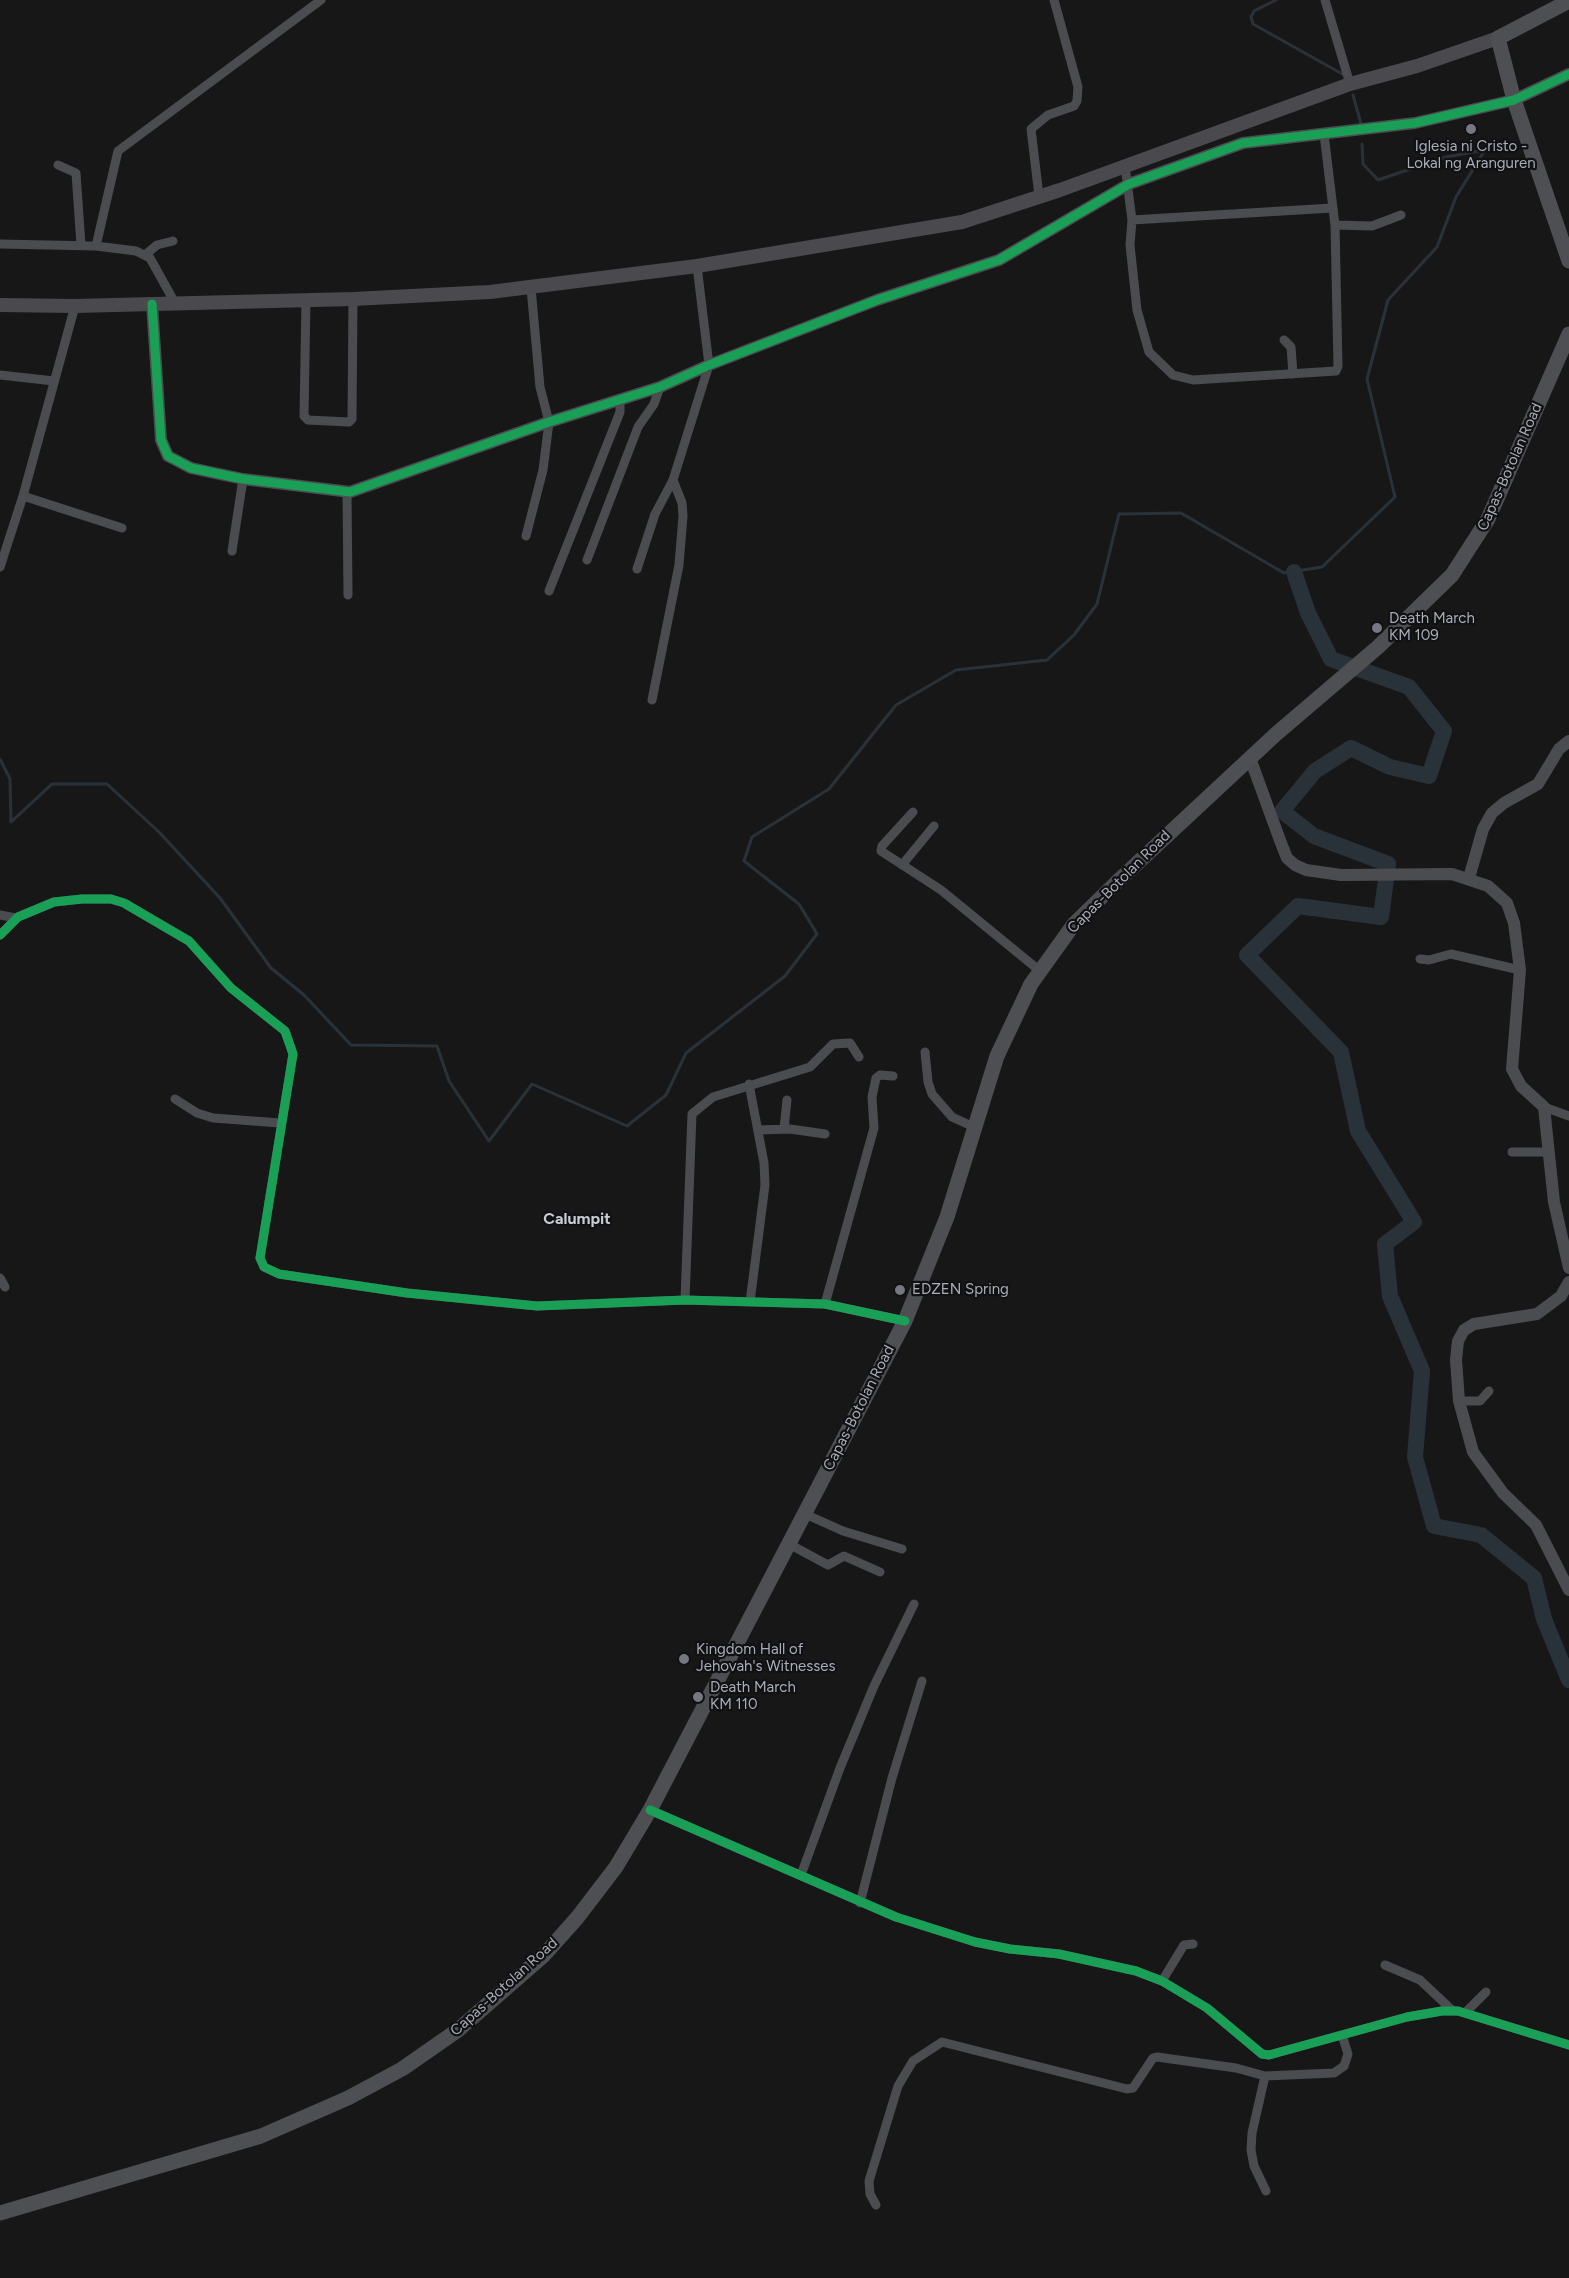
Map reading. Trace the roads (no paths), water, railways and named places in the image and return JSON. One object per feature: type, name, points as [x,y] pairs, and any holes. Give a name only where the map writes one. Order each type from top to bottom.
[{"type":"main road","points":[[0,305],[75,306],[353,299],[531,288],[697,266],[962,222],[1125,166],[1232,125],[1350,84],[1417,66],[1498,38],[1569,1]]},
{"type":"main road","points":[[1498,38],[1514,100],[1569,261]]},
{"type":"main road","name":"Capas-Botolan Road","points":[[0,2213],[261,2136],[348,2098],[402,2069],[458,2030],[544,1955],[577,1918],[616,1867],[650,1810],[904,1321],[947,1217],[997,1056],[1014,1018],[1040,971],[1074,924],[1250,758],[1378,647],[1445,583],[1473,545],[1498,497],[1569,334]]},
{"type":"street","points":[[96,246],[120,148],[321,0]]},
{"type":"street","points":[[1039,196],[1031,129],[1048,115],[1074,106],[1077,101],[1078,87],[1054,0]]},
{"type":"street","points":[[1326,0],[1350,84]]},
{"type":"street","points":[[152,304],[163,449],[173,460],[191,468],[243,479],[348,492],[549,422],[660,387],[709,365],[877,300],[999,260],[1129,184],[1235,146],[1415,123],[1514,100],[1569,74]]},
{"type":"street","points":[[1232,125],[1235,146]]},
{"type":"street","points":[[1125,166],[1132,220],[1130,245],[1137,310],[1149,352],[1173,375],[1193,380],[1336,371],[1338,366],[1335,225],[1324,134]]},
{"type":"street","points":[[58,165],[76,173],[81,245]]},
{"type":"street","points":[[1132,220],[1332,208]]},
{"type":"street","points":[[1335,225],[1372,226],[1401,215]]},
{"type":"street","points":[[145,255],[157,245],[173,241]]},
{"type":"street","points":[[0,244],[81,245],[136,251],[154,262],[175,303]]},
{"type":"street","points":[[637,569],[655,513],[673,480],[709,365],[697,266]]},
{"type":"street","points":[[526,536],[543,470],[549,422],[540,387],[531,288]]},
{"type":"street","points":[[306,300],[304,416],[308,420],[348,422],[352,419],[353,299]]},
{"type":"street","points":[[0,567],[23,496],[75,306]]},
{"type":"street","points":[[1284,340],[1291,347],[1293,374]]},
{"type":"street","points":[[0,375],[54,381]]},
{"type":"street","points":[[587,560],[638,427],[654,404],[660,387]]},
{"type":"street","points":[[549,591],[620,412],[620,400]]},
{"type":"street","points":[[232,551],[243,479]]},
{"type":"street","points":[[652,700],[679,566],[683,516],[682,503],[673,480]]},
{"type":"street","points":[[348,492],[348,595]]},
{"type":"street","points":[[23,496],[122,528]]},
{"type":"street","points":[[1469,879],[1483,829],[1492,813],[1504,803],[1538,784],[1559,749],[1569,741]]},
{"type":"street","points":[[1250,758],[1287,858],[1295,865],[1319,873],[1452,874],[1488,886],[1507,903],[1514,923],[1520,970],[1512,1069],[1521,1086],[1544,1107],[1569,1116]]},
{"type":"street","points":[[913,812],[881,849],[941,890],[1040,971]]},
{"type":"street","points":[[902,865],[934,826]]},
{"type":"street","points":[[0,935],[16,918],[54,902],[111,899],[136,909],[189,941],[231,988],[285,1031],[291,1042],[293,1054],[279,1123],[260,1258],[261,1263],[271,1271],[407,1293],[537,1306],[685,1300],[825,1304],[904,1321]]},
{"type":"street","points":[[0,915],[16,918]]},
{"type":"street","points":[[1420,959],[1429,960],[1438,955],[1451,954],[1520,970]]},
{"type":"street","points":[[685,1300],[689,1120],[696,1110],[713,1097],[810,1067],[836,1044],[850,1043],[859,1057]]},
{"type":"street","points":[[925,1052],[928,1082],[932,1094],[952,1117],[976,1128]]},
{"type":"street","points":[[825,1304],[874,1128],[872,1097],[876,1078],[880,1075],[893,1076]]},
{"type":"street","points":[[749,1084],[765,1185],[750,1302]]},
{"type":"street","points":[[174,1099],[197,1113],[213,1118],[279,1123]]},
{"type":"street","points":[[784,1129],[787,1100]]},
{"type":"street","points":[[1544,1107],[1554,1202],[1569,1268]]},
{"type":"street","points":[[758,1130],[784,1129],[825,1134]]},
{"type":"street","points":[[1512,1152],[1549,1152]]},
{"type":"street","points":[[1569,1282],[1561,1296],[1537,1314],[1474,1324],[1464,1330],[1458,1341],[1456,1360],[1459,1401],[1473,1452],[1503,1493],[1536,1525],[1569,1590]]},
{"type":"street","points":[[1459,1401],[1480,1401],[1489,1391]]},
{"type":"street","points":[[805,1514],[843,1531],[902,1549]]},
{"type":"street","points":[[789,1544],[828,1566],[844,1556],[880,1572]]},
{"type":"street","points":[[801,1875],[840,1768],[874,1686],[914,1604]]},
{"type":"street","points":[[860,1903],[892,1778],[922,1681]]},
{"type":"street","points":[[650,1810],[860,1903],[975,1942],[1010,1949],[1059,1954],[1136,1971],[1162,1981],[1207,2008],[1262,2054],[1269,2055],[1407,2016],[1453,2011],[1569,2046]]},
{"type":"street","points":[[1162,1981],[1184,1946],[1193,1944]]},
{"type":"street","points":[[1384,1965],[1420,1980],[1453,2011]]},
{"type":"street","points":[[1465,2013],[1486,1992]]},
{"type":"street","points":[[876,2205],[870,2194],[869,2181],[898,2086],[913,2061],[942,2042],[1127,2089],[1133,2088],[1153,2058],[1157,2056],[1236,2068],[1265,2076],[1334,2073],[1344,2066],[1348,2054],[1342,2035]]},
{"type":"street","points":[[1265,2076],[1252,2133],[1251,2150],[1254,2166],[1266,2191]]},
{"type":"waterway","points":[[1276,0],[1254,11],[1251,17],[1253,24],[1344,75]]},
{"type":"waterway","points":[[1353,95],[1361,124]]},
{"type":"waterway","points":[[0,759],[10,779],[11,822],[52,784],[107,784],[159,832],[220,898],[271,968],[304,995],[351,1045],[437,1046],[449,1081],[489,1141],[532,1084],[627,1126],[666,1095],[686,1053],[785,976],[817,934],[799,904],[744,861],[752,837],[829,789],[896,705],[956,670],[1047,660],[1074,635],[1097,604],[1119,514],[1181,513],[1284,573],[1322,567],[1395,497],[1367,379],[1388,300],[1437,247],[1456,197],[1485,150],[1446,157],[1378,180],[1363,164],[1362,144]]},
{"type":"waterway","points":[[1294,572],[1308,613],[1331,659],[1409,687],[1444,731],[1429,776],[1390,767],[1351,748],[1315,771],[1282,811],[1314,836],[1388,864],[1381,917],[1298,906],[1247,955],[1341,1052],[1358,1131],[1414,1222],[1385,1244],[1390,1296],[1422,1371],[1415,1457],[1434,1526],[1481,1535],[1534,1578],[1544,1619],[1569,1680]]},
{"type":"place","name":"Iglesia ni Cristo - Lokal ng Aranguren","points":[[1471,129]]},
{"type":"place","name":"Death March KM 109","points":[[1377,628]]},
{"type":"place","name":"EDZEN Spring","points":[[900,1290]]},
{"type":"place","name":"Kingdom Hall of Jehovah's Witnesses","points":[[684,1659]]},
{"type":"place","name":"Death March KM 110","points":[[698,1697]]},
{"type":"district","name":"Calumpit","points":[[577,1219]]}]
